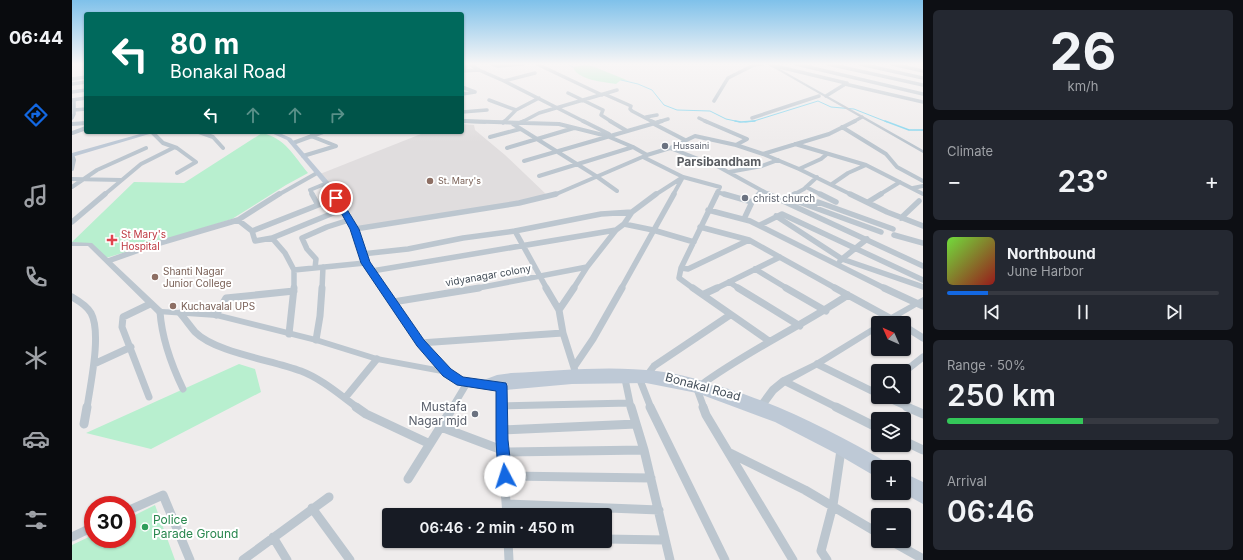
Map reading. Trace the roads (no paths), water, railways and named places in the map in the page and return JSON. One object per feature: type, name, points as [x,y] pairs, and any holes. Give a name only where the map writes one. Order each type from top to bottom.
[{"type":"main road","points":[[72,155],[145,134]]},
{"type":"main road","name":"Bonakal Road","points":[[280,134],[289,138],[327,183],[354,229],[365,263],[372,271],[420,343],[454,378],[466,383],[502,386],[572,380],[625,379],[644,377]]},
{"type":"main road","name":"Bonakal Road","points":[[484,384],[496,378],[575,370],[623,373],[699,387],[760,408],[836,439],[872,460]]},
{"type":"main road","name":"Bonakal Road","points":[[760,408],[841,450],[871,468]]},
{"type":"main road","points":[[911,482],[923,488]]},
{"type":"main road","points":[[911,491],[923,498]]},
{"type":"street","points":[[72,92],[84,90]]},
{"type":"street","points":[[464,94],[469,95],[475,92],[470,90]]},
{"type":"street","points":[[523,90],[633,146],[645,156],[683,177],[720,187],[681,268],[679,278],[704,294],[730,315],[770,341]]},
{"type":"street","points":[[594,90],[631,106],[630,109],[632,111],[646,117],[685,140]]},
{"type":"street","points":[[518,123],[539,113],[617,90]]},
{"type":"street","points":[[714,101],[721,90]]},
{"type":"street","points":[[809,90],[845,108]]},
{"type":"street","points":[[816,90],[923,152]]},
{"type":"street","points":[[826,96],[835,90]]},
{"type":"street","points":[[872,90],[923,102]]},
{"type":"street","points":[[907,90],[923,94]]},
{"type":"street","points":[[568,93],[604,110],[600,113],[627,131]]},
{"type":"street","points":[[752,118],[819,96]]},
{"type":"street","points":[[72,118],[74,114],[73,100],[84,98]]},
{"type":"street","points":[[503,123],[516,110],[539,98]]},
{"type":"street","points":[[489,100],[516,110]]},
{"type":"street","points":[[464,110],[467,107]]},
{"type":"street","points":[[74,110],[84,109]]},
{"type":"street","points":[[464,112],[487,110]]},
{"type":"street","points":[[646,117],[657,115]]},
{"type":"street","points":[[764,154],[829,134],[862,117]]},
{"type":"street","points":[[699,118],[746,139],[736,145]]},
{"type":"street","points":[[524,161],[609,135],[668,120]]},
{"type":"street","points":[[464,121],[559,124],[609,135]]},
{"type":"street","points":[[72,124],[84,123]]},
{"type":"street","points":[[512,123],[536,140],[596,176],[617,191]]},
{"type":"street","points":[[842,127],[886,154],[897,167],[923,182]]},
{"type":"street","points":[[507,148],[576,128]]},
{"type":"street","points":[[72,132],[84,129]]},
{"type":"street","points":[[490,137],[520,129]]},
{"type":"street","points":[[154,134],[163,143],[173,148],[177,148],[196,162],[177,173]]},
{"type":"street","points":[[205,134],[213,137],[223,148]]},
{"type":"street","points":[[293,143],[317,134]]},
{"type":"street","points":[[303,156],[336,146],[311,136]]},
{"type":"street","points":[[354,229],[554,195],[645,156],[670,148],[695,136],[736,145],[764,154],[832,184],[901,218],[923,226]]},
{"type":"street","points":[[795,144],[866,165],[923,194]]},
{"type":"street","points":[[539,176],[633,146]]},
{"type":"street","points":[[72,187],[97,170],[146,148]]},
{"type":"street","points":[[72,222],[141,164],[173,148]]},
{"type":"street","points":[[670,148],[729,172],[762,191],[813,207],[881,232]]},
{"type":"street","points":[[799,169],[821,159],[827,154]]},
{"type":"street","points":[[72,155],[74,160],[72,169]]},
{"type":"street","points":[[729,172],[762,166],[778,160]]},
{"type":"street","points":[[832,184],[848,172],[866,165]]},
{"type":"street","points":[[108,261],[153,245],[238,220],[297,183],[317,173]]},
{"type":"street","points":[[559,310],[586,267],[608,242],[616,230],[624,224],[632,212],[670,184],[683,177]]},
{"type":"street","points":[[575,370],[683,177]]},
{"type":"street","points":[[786,199],[806,187],[817,177]]},
{"type":"street","points":[[72,179],[121,180]]},
{"type":"street","points":[[868,202],[900,182]]},
{"type":"street","points":[[318,205],[310,190],[327,183]]},
{"type":"street","points":[[913,188],[923,186]]},
{"type":"street","points":[[806,187],[836,202]]},
{"type":"street","points":[[744,219],[752,202],[762,191]]},
{"type":"street","points":[[717,192],[752,202]]},
{"type":"street","points":[[252,231],[336,198]]},
{"type":"street","points":[[786,199],[799,208],[923,266]]},
{"type":"street","points":[[901,218],[919,201]]},
{"type":"street","points":[[813,207],[818,202],[923,243]]},
{"type":"street","points":[[760,226],[779,215],[799,208]]},
{"type":"street","points":[[238,220],[252,231],[255,241],[261,241],[272,238],[343,209]]},
{"type":"street","points":[[708,210],[744,219],[836,265],[921,303]]},
{"type":"street","points":[[362,254],[515,231],[601,214],[632,212]]},
{"type":"street","points":[[779,215],[855,247],[923,280]]},
{"type":"street","points":[[779,215],[842,259],[923,287]]},
{"type":"street","points":[[315,268],[316,259],[307,249],[302,238],[327,227],[349,220]]},
{"type":"street","points":[[624,224],[653,230],[694,242]]},
{"type":"street","points":[[700,227],[749,240],[887,316]]},
{"type":"street","points":[[372,271],[616,230]]},
{"type":"street","points":[[515,231],[559,310],[563,333],[575,370]]},
{"type":"street","points":[[272,238],[285,253],[294,270],[294,291],[288,334]]},
{"type":"street","points":[[836,265],[855,247],[867,239]]},
{"type":"street","points":[[681,268],[688,269],[749,240]]},
{"type":"street","points":[[72,244],[90,244],[150,304],[160,312],[216,316],[316,340],[378,359],[447,372]]},
{"type":"street","points":[[704,294],[780,257]]},
{"type":"street","points":[[294,270],[365,263]]},
{"type":"street","name":"vidyanagar colony","points":[[393,302],[586,267]]},
{"type":"street","points":[[316,340],[320,316],[323,268]]},
{"type":"street","points":[[755,269],[826,311]]},
{"type":"street","points":[[729,282],[800,326]]},
{"type":"street","points":[[216,316],[226,298],[294,291]]},
{"type":"street","points":[[793,560],[706,415],[699,387],[710,377],[770,341],[826,311],[848,295]]},
{"type":"street","points":[[72,297],[92,313],[95,325],[94,364],[84,424]]},
{"type":"street","points":[[895,316],[921,303]]},
{"type":"street","points":[[149,397],[122,327],[123,318],[150,304]]},
{"type":"street","points":[[160,312],[161,329],[168,358],[183,389]]},
{"type":"street","points":[[180,313],[196,334],[208,341],[230,350],[302,371],[325,384],[366,414],[430,444]]},
{"type":"street","points":[[725,560],[697,501],[660,432],[644,377],[654,366],[730,315]]},
{"type":"street","points":[[760,408],[774,390],[784,382],[817,364],[871,330]]},
{"type":"street","points":[[911,330],[923,338]]},
{"type":"street","points":[[420,343],[563,333]]},
{"type":"street","points":[[94,364],[131,347]]},
{"type":"street","points":[[911,366],[923,357]]},
{"type":"street","points":[[345,398],[378,359]]},
{"type":"street","points":[[817,364],[871,390]]},
{"type":"street","points":[[625,379],[630,403],[651,478],[670,560]]},
{"type":"street","points":[[784,382],[871,425]]},
{"type":"street","points":[[408,479],[441,427],[466,383]]},
{"type":"street","points":[[502,386],[501,406],[507,508]]},
{"type":"street","points":[[501,406],[630,403]]},
{"type":"street","points":[[901,404],[923,414]]},
{"type":"street","points":[[502,430],[636,424]]},
{"type":"street","points":[[441,427],[503,451],[644,450]]},
{"type":"street","points":[[911,444],[923,450]]},
{"type":"street","points":[[827,560],[821,551],[833,504],[841,450]]},
{"type":"street","points":[[730,453],[774,473],[833,504],[871,528]]},
{"type":"street","points":[[505,476],[651,478]]},
{"type":"street","points":[[136,507],[163,494],[190,560]]},
{"type":"street","points":[[242,560],[329,497]]},
{"type":"street","points":[[507,504],[658,510]]},
{"type":"street","points":[[312,508],[350,560]]},
{"type":"street","points":[[72,537],[84,531]]},
{"type":"street","points":[[273,537],[287,560]]},
{"type":"street","points":[[612,539],[665,540]]},
{"type":"street","points":[[508,548],[509,560]]},
{"type":"street","points":[[903,548],[923,559]]},
{"type":"waterway","points":[[652,90],[664,105],[677,110],[710,111],[726,119],[736,121]]},
{"type":"waterway","points":[[752,121],[818,101],[831,107],[854,109],[887,122]]},
{"type":"waterway","points":[[736,121],[752,121]]},
{"type":"waterway","points":[[745,122],[752,121]]},
{"type":"waterway","points":[[885,121],[909,130],[923,130]]},
{"type":"place","name":"Hussaini","points":[[665,146]]},
{"type":"place","name":"St. Mary's","points":[[430,181]]},
{"type":"place","name":"christ church","points":[[745,198]]},
{"type":"place","name":"St Mary's Hospital","points":[[112,240]]},
{"type":"place","name":"Shanti Nagar Junior College","points":[[155,277]]},
{"type":"place","name":"Kuchavalal UPS","points":[[173,306]]},
{"type":"place","name":"Mustafa Nagar mjd","points":[[475,414]]},
{"type":"place","name":"Police Parade Ground","points":[[145,527]]},
{"type":"district","name":"Parsibandham","points":[[719,162]]}]
